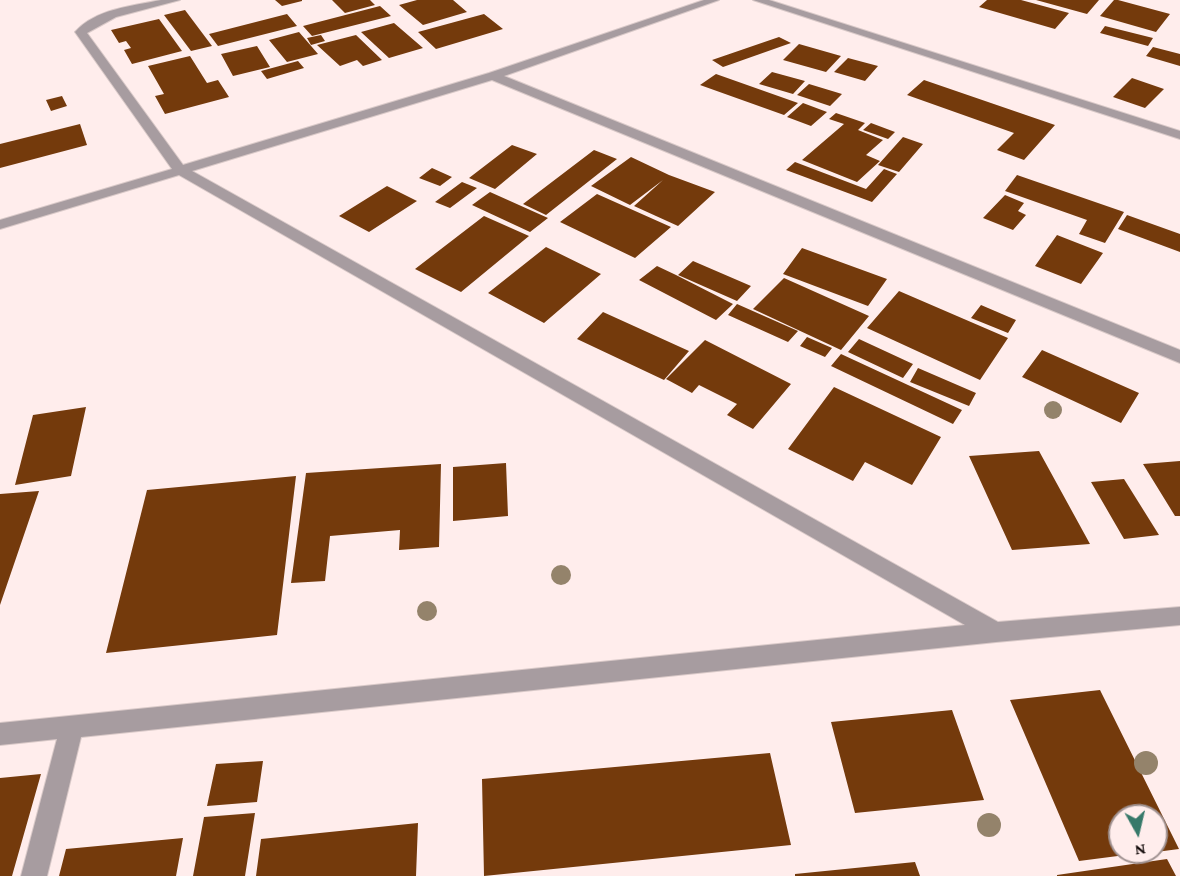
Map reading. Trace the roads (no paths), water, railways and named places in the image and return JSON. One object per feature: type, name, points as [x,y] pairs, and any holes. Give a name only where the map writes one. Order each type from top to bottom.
[{"type":"street","points":[[175,0],[104,17],[88,24],[81,32],[180,170],[996,632]]},
{"type":"street","points":[[0,225],[493,76],[714,0]]},
{"type":"street","points":[[758,0],[1180,135]]},
{"type":"street","points":[[493,76],[1180,357]]},
{"type":"street","points":[[0,734],[996,632],[1180,616]]},
{"type":"street","points":[[34,876],[72,726]]}]
